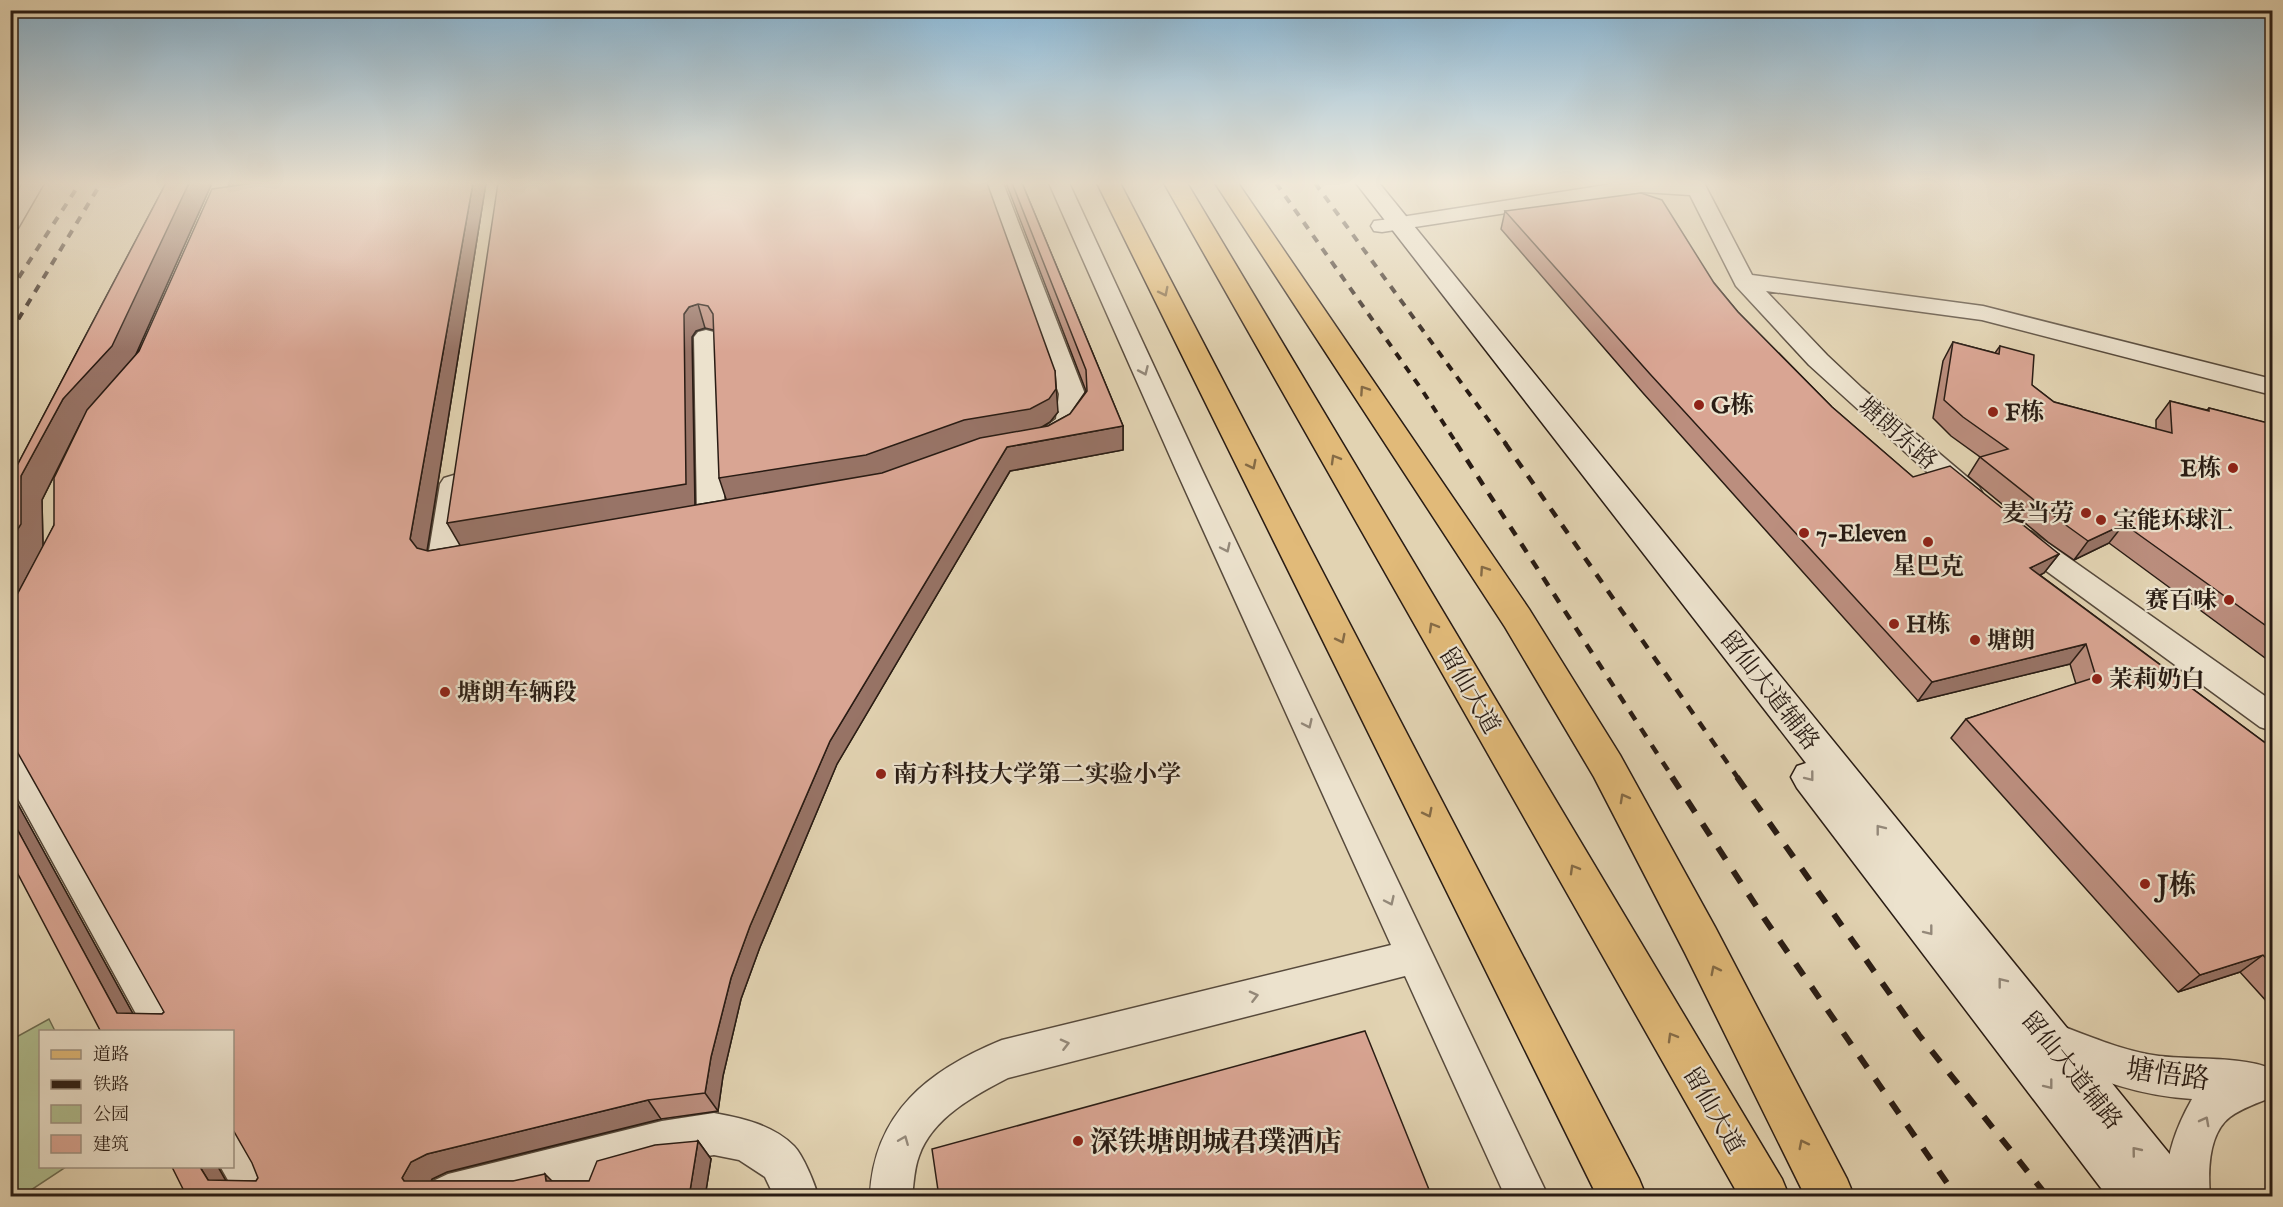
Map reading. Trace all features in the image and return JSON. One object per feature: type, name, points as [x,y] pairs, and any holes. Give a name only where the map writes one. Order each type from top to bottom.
[{"type":"main road","points":[[1137,239],[1622,1197]]},
{"type":"main road","name":"留仙大道","points":[[1208,239],[1765,1197]]},
{"type":"main road","points":[[1264,239],[1517,618],[1607,766],[1830,1197]]},
{"type":"main road","name":"留仙大道辅路","points":[[1401,239],[2136,1197]]},
{"type":"main road","name":"留仙大道辅路","points":[[1402,239],[2173,1197]]},
{"type":"street","points":[[1014,239],[1072,394],[1073,412],[1061,430],[1040,442],[1019,446]]},
{"type":"street","points":[[1085,239],[1189,470],[1527,1197]]},
{"type":"street","name":"塘朗东路","points":[[1723,239],[1744,281],[1818,360],[1888,426],[2037,551],[2272,718]]},
{"type":"street","points":[[1744,281],[1983,313],[2272,387]]},
{"type":"street","points":[[706,337],[710,517]]},
{"type":"street","points":[[458,456],[442,563],[489,555]]},
{"type":"street","points":[[10,752],[167,1030]]},
{"type":"street","points":[[891,1197],[891,1172],[908,1131],[933,1101],[962,1080],[1002,1060],[1416,956]]},
{"type":"street","name":"塘悟路","points":[[2047,1039],[2140,1073],[2194,1080],[2265,1081]]},
{"type":"street","name":"塘悟路","points":[[2189,1197],[2187,1187],[2193,1143],[2213,1105],[2265,1081]]},
{"type":"street","points":[[448,1197],[589,1178],[662,1142],[714,1134],[747,1140],[780,1162],[797,1197]]},
{"type":"street","points":[[234,1150],[261,1197]]},
{"type":"green space","points":[[49,1019],[54,1030],[39,1030],[39,1168],[64,1168],[22,1196],[11,1196],[11,1040]]},
{"type":"building","points":[[136,239],[162,239],[112,346],[63,399],[21,476],[21,524],[10,542],[10,479]]},
{"type":"building","name":"塘朗车辆段","points":[[189,239],[463,239],[410,539],[417,548],[428,551],[882,473],[980,438],[1048,426],[1070,414],[1087,391],[1086,370],[1034,239],[1045,239],[1123,426],[1007,447],[830,741],[750,926],[731,978],[711,1057],[705,1093],[648,1100],[427,1154],[411,1162],[402,1178],[404,1181],[513,1181],[545,1174],[546,1181],[589,1181],[597,1161],[655,1145],[698,1141],[689,1197],[187,1197],[172,1168],[201,1168],[208,1180],[256,1181],[258,1178],[234,1132],[234,1030],[100,1030],[10,859],[10,816],[117,1013],[162,1014],[164,1012],[10,739],[10,608],[54,525],[54,478],[87,410],[139,351]]},
{"type":"building","points":[[490,239],[1007,239],[1055,371],[1056,389],[1049,399],[1030,409],[964,420],[866,455],[719,478],[713,314],[708,306],[698,304],[689,307],[684,314],[686,484],[447,523]]},
{"type":"building","name":"塘朗","points":[[1530,239],[1687,239],[1714,283],[1738,312],[1832,407],[1913,477],[1950,466],[2059,554],[2030,568],[2272,748],[2272,965],[2263,955],[2200,975],[1966,719],[2096,677],[2086,644],[1932,682],[1650,374]]},
{"type":"building","name":"宝能环球汇","points":[[1953,342],[1999,354],[2000,346],[2034,355],[2032,385],[2054,402],[2172,433],[2170,401],[2272,424],[2272,630],[2124,524],[2088,541],[1980,457],[2008,449],[1963,417],[1944,400]]},
{"type":"building","points":[[1365,1031],[1432,1197],[939,1197],[932,1149]]},
{"type":"railway","points":[[10,291],[43,239]]},
{"type":"railway","points":[[10,333],[67,239]]},
{"type":"railway","points":[[1316,239],[1422,390],[1457,444]]},
{"type":"railway","points":[[1356,239],[1506,444]]},
{"type":"railway","points":[[1456,443],[1673,778]]},
{"type":"railway","points":[[1505,443],[1738,778]]},
{"type":"railway","points":[[1672,777],[1764,918],[1956,1196]]},
{"type":"railway","points":[[1737,777],[1919,1035],[2047,1196]]},
{"type":"place","name":"G栋","points":[[1699,405]]},
{"type":"place","name":"F栋","points":[[1993,412]]},
{"type":"place","name":"E栋","points":[[2233,468]]},
{"type":"place","name":"麦当劳","points":[[2086,513]]},
{"type":"place","name":"宝能环球汇","points":[[2101,520]]},
{"type":"place","name":"7-Eleven","points":[[1804,533]]},
{"type":"place","name":"星巴克","points":[[1928,542]]},
{"type":"place","name":"赛百味","points":[[2229,600]]},
{"type":"place","name":"H栋","points":[[1894,624]]},
{"type":"place","name":"塘朗","points":[[1975,640]]},
{"type":"place","name":"茉莉奶白","points":[[2097,679]]},
{"type":"place","name":"塘朗车辆段","points":[[445,692]]},
{"type":"place","name":"南方科技大学第二实验小学","points":[[881,774]]},
{"type":"place","name":"J栋","points":[[2145,884]]},
{"type":"place","name":"深铁塘朗城君璞酒店","points":[[1078,1141]]}]
